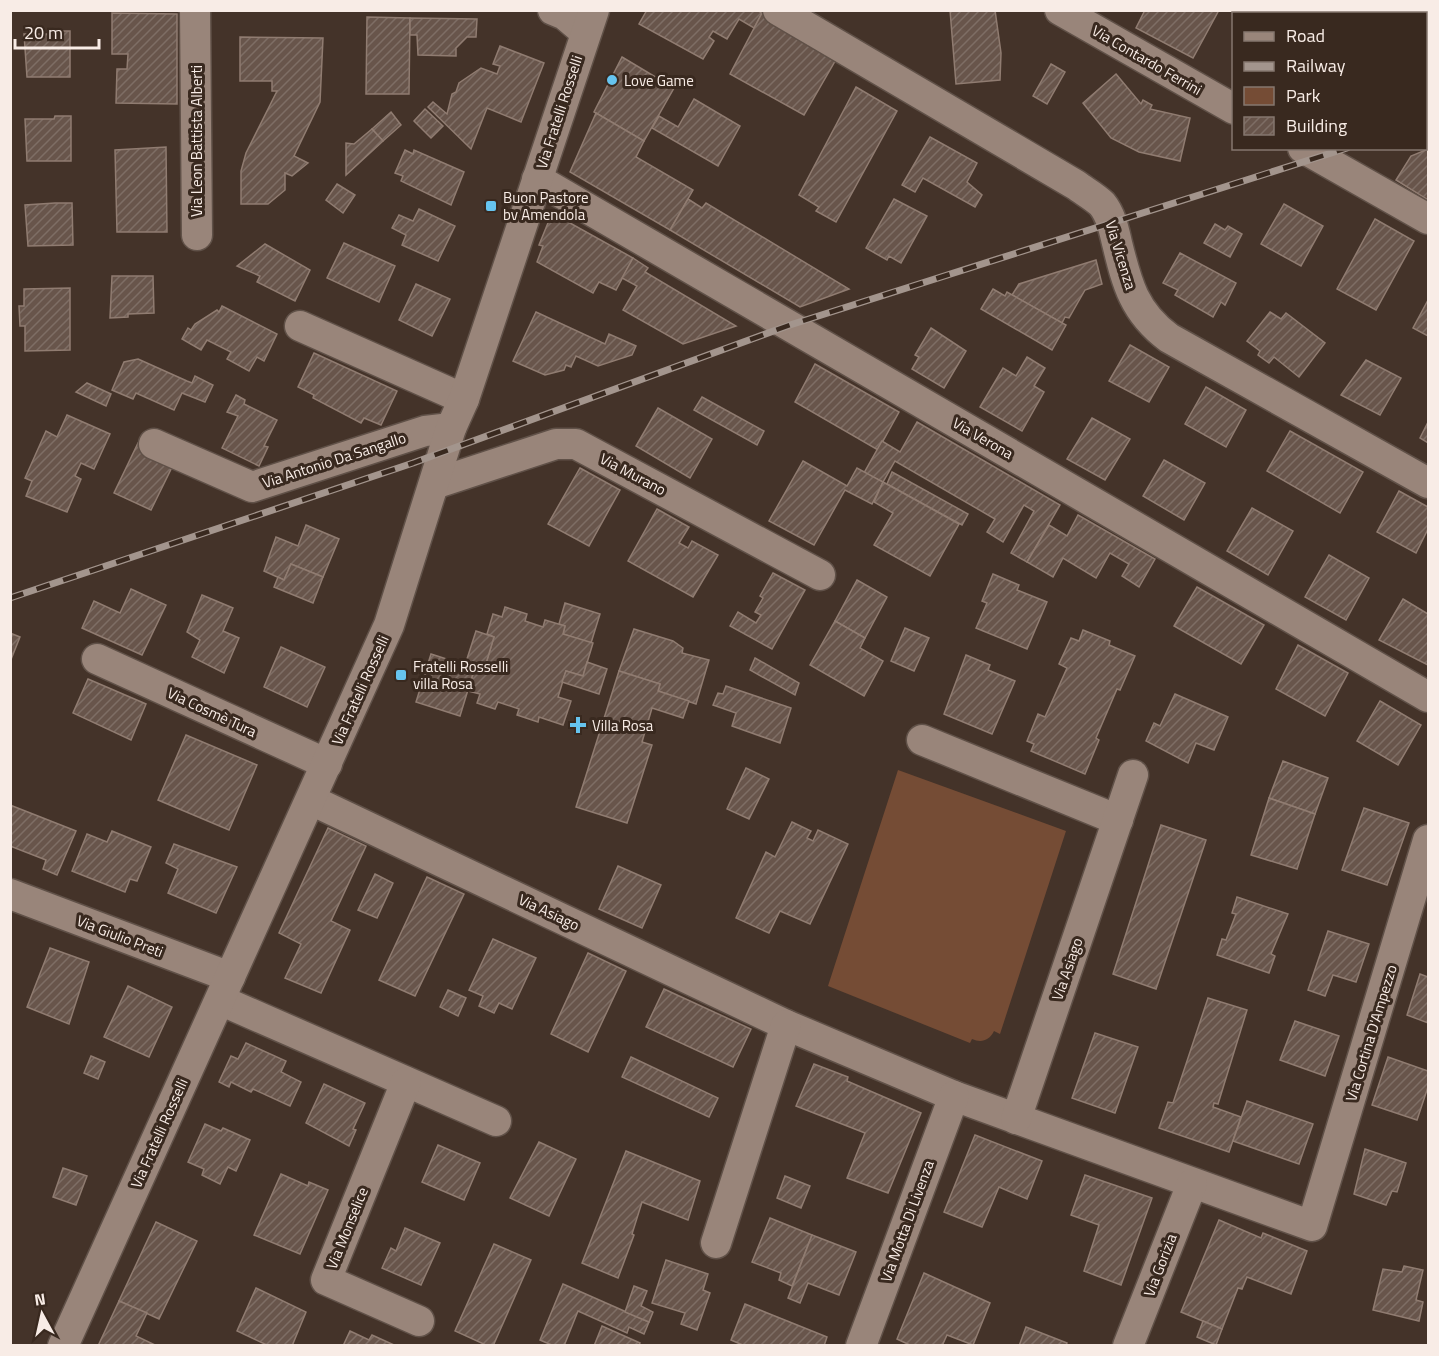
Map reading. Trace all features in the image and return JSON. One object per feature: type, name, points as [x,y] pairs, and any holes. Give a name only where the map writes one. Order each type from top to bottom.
[{"type":"street","name":"Via Leon Battista Alberti","points":[[195,10],[196,235]]},
{"type":"street","points":[[553,10],[590,21]]},
{"type":"street","name":"Via Vicenza","points":[[778,10],[1076,185],[1101,204],[1112,223],[1122,266],[1137,305],[1145,318],[1169,338],[1428,483]]},
{"type":"street","name":"Via Contardo Ferrini","points":[[1060,10],[1232,108]]},
{"type":"street","name":"Via Fratelli Rosselli","points":[[63,1346],[389,625],[451,428],[464,399],[590,21]]},
{"type":"street","points":[[1307,150],[1428,219]]},
{"type":"street","name":"Via Verona","points":[[537,179],[1428,697]]},
{"type":"street","points":[[300,326],[464,399]]},
{"type":"street","name":"Via Antonio Da Sangallo","points":[[154,444],[252,487],[425,432],[451,428]]},
{"type":"street","name":"Via Murano","points":[[434,484],[556,444],[576,444],[820,575]]},
{"type":"street","name":"Via Cosmè Tura","points":[[97,659],[327,764]]},
{"type":"street","points":[[922,740],[1118,820]]},
{"type":"street","name":"Via Asiago","points":[[1016,1119],[1133,776]]},
{"type":"street","name":"Via Asiago","points":[[311,800],[786,1025],[954,1096],[1312,1226]]},
{"type":"street","name":"Via Cortina D'Ampezzo","points":[[1312,1226],[1428,840]]},
{"type":"street","name":"Via Giulio Preti","points":[[10,894],[225,988]]},
{"type":"street","points":[[225,988],[406,1082],[496,1121]]},
{"type":"street","points":[[716,1243],[786,1025]]},
{"type":"street","name":"Via Monselice","points":[[406,1082],[326,1280],[419,1321]]},
{"type":"street","name":"Via Motta Di Livenza","points":[[861,1346],[954,1096]]},
{"type":"street","name":"Via Gorizia","points":[[1128,1346],[1192,1184]]},
{"type":"green space","points":[[898,770],[1066,831],[1000,1034],[994,1031],[984,1040],[972,1039],[970,1043],[828,986]]},
{"type":"building","points":[[647,10],[757,10],[762,13],[754,28],[739,19],[727,39],[713,31],[709,37],[714,41],[703,59],[639,24]]},
{"type":"building","points":[[950,10],[995,10],[1001,53],[1000,80],[956,84]]},
{"type":"building","points":[[1145,10],[1219,10],[1193,58],[1136,28]]},
{"type":"building","points":[[1376,10],[1428,10],[1428,40],[1427,12],[1378,12]]},
{"type":"building","points":[[112,13],[177,14],[177,104],[116,103],[117,69],[127,69],[128,54],[112,54]]},
{"type":"building","points":[[762,13],[838,56],[804,115],[730,74]]},
{"type":"building","points":[[367,17],[410,18],[409,94],[366,94]]},
{"type":"building","points":[[410,18],[477,19],[476,37],[467,37],[456,48],[456,56],[418,55],[417,35],[410,35]]},
{"type":"building","points":[[54,31],[70,31],[70,77],[27,77],[24,34],[53,34]]},
{"type":"building","points":[[240,37],[323,38],[320,102],[294,156],[308,163],[292,176],[285,173],[285,190],[268,204],[241,204],[241,171],[246,153],[277,91],[272,91],[272,81],[240,81]]},
{"type":"building","points":[[500,46],[544,63],[521,122],[487,108],[471,149],[428,107],[433,102],[447,114],[452,94],[456,92],[459,83],[481,68],[497,74],[500,66],[493,64]]},
{"type":"building","points":[[622,57],[674,88],[644,141],[594,112]]},
{"type":"building","points":[[1051,64],[1065,72],[1047,104],[1033,96]]},
{"type":"building","points":[[1116,74],[1141,104],[1143,100],[1152,105],[1150,109],[1190,118],[1180,161],[1139,152],[1111,138],[1083,103]]},
{"type":"building","points":[[856,87],[897,111],[836,222],[816,211],[819,207],[799,195]]},
{"type":"building","points":[[694,99],[740,126],[718,166],[652,128],[659,116],[678,127]]},
{"type":"building","points":[[425,109],[443,126],[431,138],[414,121]]},
{"type":"building","points":[[391,112],[401,125],[383,141],[372,129]]},
{"type":"building","points":[[596,113],[644,141],[636,157],[693,190],[670,230],[570,172]]},
{"type":"building","points":[[55,116],[71,116],[71,161],[27,161],[25,119],[54,119]]},
{"type":"building","points":[[372,129],[383,141],[346,175],[346,143],[354,144]]},
{"type":"building","points":[[930,137],[977,163],[967,182],[982,195],[975,207],[923,178],[915,192],[902,185]]},
{"type":"building","points":[[166,147],[167,232],[117,232],[115,150]]},
{"type":"building","points":[[1427,149],[1428,200],[1396,180],[1411,156]]},
{"type":"building","points":[[405,150],[413,154],[414,150],[464,172],[451,205],[401,181],[403,176],[395,173]]},
{"type":"building","points":[[337,184],[355,195],[343,213],[326,200]]},
{"type":"building","points":[[688,199],[702,208],[706,203],[849,289],[800,307],[670,230]]},
{"type":"building","points":[[894,199],[927,216],[901,263],[889,256],[887,260],[866,248]]},
{"type":"building","points":[[72,203],[73,245],[28,246],[25,205]]},
{"type":"building","points":[[1284,204],[1323,226],[1301,266],[1261,244]]},
{"type":"building","points":[[419,209],[455,226],[438,261],[402,245],[406,235],[392,228],[399,215],[413,221]]},
{"type":"building","points":[[552,213],[633,258],[616,290],[599,282],[593,293],[537,262],[543,246],[539,245]]},
{"type":"building","points":[[1375,219],[1414,241],[1376,310],[1337,289]]},
{"type":"building","points":[[1215,224],[1225,230],[1228,226],[1242,234],[1230,257],[1204,243]]},
{"type":"building","points":[[344,243],[395,266],[379,302],[327,278]]},
{"type":"building","points":[[265,244],[310,270],[295,301],[257,282],[260,276],[237,266]]},
{"type":"building","points":[[1180,253],[1236,283],[1225,305],[1221,302],[1213,317],[1175,295],[1178,290],[1163,283]]},
{"type":"building","points":[[633,258],[648,268],[645,272],[736,326],[683,344],[623,310],[637,286],[622,278]]},
{"type":"building","points":[[1096,260],[1102,284],[1085,290],[1069,318],[1065,317],[1062,323],[1012,295],[1019,284]]},
{"type":"building","points":[[112,276],[153,276],[154,313],[128,314],[128,317],[110,318]]},
{"type":"building","points":[[416,284],[450,299],[432,336],[399,320]]},
{"type":"building","points":[[70,288],[70,350],[25,351],[25,326],[20,326],[19,306],[24,306],[24,289]]},
{"type":"building","points":[[993,289],[1005,296],[1007,292],[1066,325],[1052,350],[981,309]]},
{"type":"building","points":[[1428,300],[1428,336],[1413,328]]},
{"type":"building","points":[[222,306],[277,334],[264,361],[257,357],[249,371],[227,359],[231,352],[207,340],[201,350],[182,339],[188,328],[191,330],[195,324],[217,310],[219,312]]},
{"type":"building","points":[[536,312],[605,344],[609,334],[636,346],[632,355],[598,366],[576,356],[571,367],[566,365],[564,370],[545,375],[513,361]]},
{"type":"building","points":[[1270,312],[1281,319],[1286,313],[1325,343],[1299,377],[1274,357],[1269,363],[1258,355],[1260,351],[1247,341]]},
{"type":"building","points":[[931,328],[966,351],[944,388],[912,369],[919,357],[915,355]]},
{"type":"building","points":[[1130,345],[1169,367],[1149,402],[1109,381]]},
{"type":"building","points":[[314,353],[397,391],[381,425],[364,418],[361,423],[313,398],[314,395],[298,387]]},
{"type":"building","points":[[1027,357],[1045,368],[1034,386],[1044,392],[1022,431],[980,407],[1003,368],[1016,376]]},
{"type":"building","points":[[138,359],[192,383],[195,376],[213,385],[205,402],[182,393],[174,410],[136,393],[133,399],[112,390],[124,362]]},
{"type":"building","points":[[1366,360],[1401,378],[1380,415],[1341,395]]},
{"type":"building","points":[[815,364],[899,412],[878,450],[795,402]]},
{"type":"building","points":[[87,383],[111,394],[106,406],[76,392]]},
{"type":"building","points":[[1206,387],[1246,410],[1226,447],[1185,424]]},
{"type":"building","points":[[236,395],[245,400],[244,404],[277,420],[264,446],[268,447],[259,466],[222,448],[238,416],[227,412]]},
{"type":"building","points":[[702,397],[764,431],[757,445],[694,410]]},
{"type":"building","points":[[658,408],[712,439],[690,478],[636,446]]},
{"type":"building","points":[[67,415],[110,434],[94,469],[81,463],[75,476],[81,479],[67,512],[26,496],[32,481],[25,478],[46,431],[57,437]]},
{"type":"building","points":[[1092,418],[1130,439],[1105,480],[1067,459]]},
{"type":"building","points":[[917,422],[1060,505],[1027,562],[1011,553],[1034,511],[1024,505],[1003,542],[987,532],[995,519],[895,461],[883,482],[864,473],[882,441],[900,452]]},
{"type":"building","points":[[1428,422],[1428,443],[1420,438]]},
{"type":"building","points":[[1290,431],[1363,472],[1340,513],[1267,471]]},
{"type":"building","points":[[138,443],[175,461],[151,510],[114,493]]},
{"type":"building","points":[[1164,460],[1205,483],[1184,520],[1143,496]]},
{"type":"building","points":[[803,461],[847,486],[857,468],[883,482],[872,504],[845,490],[814,545],[769,521]]},
{"type":"building","points":[[580,468],[620,490],[589,546],[548,524]]},
{"type":"building","points":[[892,472],[968,514],[962,525],[887,484]]},
{"type":"building","points":[[883,482],[959,524],[930,576],[874,545],[893,513],[874,502]]},
{"type":"building","points":[[1399,491],[1428,507],[1428,529],[1416,553],[1377,532]]},
{"type":"building","points":[[1252,508],[1293,531],[1268,575],[1227,551]]},
{"type":"building","points":[[657,509],[689,527],[679,543],[688,548],[692,541],[718,555],[693,597],[628,561]]},
{"type":"building","points":[[1078,515],[1155,559],[1139,587],[1122,576],[1129,564],[1110,553],[1096,578],[1063,558],[1053,577],[1027,562],[1049,525],[1067,536]]},
{"type":"building","points":[[306,525],[339,539],[323,577],[291,564],[284,580],[264,571],[276,537],[298,546]]},
{"type":"building","points":[[1329,555],[1369,578],[1346,620],[1305,597]]},
{"type":"building","points":[[291,564],[323,577],[313,603],[274,587],[278,577],[284,580]]},
{"type":"building","points":[[773,573],[805,590],[772,649],[730,626],[738,612],[756,623],[761,615],[755,612],[763,598],[760,596]]},
{"type":"building","points":[[993,574],[1019,585],[1017,590],[1047,602],[1027,649],[976,628],[987,603],[982,601]]},
{"type":"building","points":[[857,580],[887,597],[865,638],[835,621]]},
{"type":"building","points":[[1197,587],[1264,625],[1241,664],[1174,626]]},
{"type":"building","points":[[131,589],[166,605],[142,655],[82,628],[94,601],[120,613]]},
{"type":"building","points":[[202,595],[233,608],[223,631],[239,638],[224,673],[192,657],[200,640],[187,632]]},
{"type":"building","points":[[1403,599],[1428,614],[1428,665],[1379,640]]},
{"type":"building","points":[[565,603],[600,614],[591,643],[563,634],[565,626],[559,624]]},
{"type":"building","points":[[505,607],[527,614],[525,621],[543,627],[545,620],[565,626],[563,634],[593,643],[583,676],[566,671],[558,697],[571,701],[563,725],[539,717],[538,722],[517,715],[519,709],[498,702],[495,709],[477,703],[480,694],[468,691],[475,667],[484,670],[494,637],[487,634],[493,614],[502,617]]},
{"type":"building","points":[[835,621],[865,638],[860,648],[883,661],[864,696],[810,665]]},
{"type":"building","points":[[905,628],[929,638],[914,671],[891,661]]},
{"type":"building","points":[[634,629],[673,641],[683,648],[682,653],[709,660],[696,704],[658,691],[660,684],[619,671]]},
{"type":"building","points":[[1083,630],[1110,641],[1109,645],[1135,656],[1120,690],[1117,689],[1096,738],[1099,740],[1085,774],[1031,751],[1034,744],[1027,741],[1038,714],[1045,717],[1067,668],[1059,664],[1071,638],[1079,641]]},
{"type":"building","points":[[476,631],[494,637],[484,670],[475,667],[460,716],[416,702],[431,654],[465,665]]},
{"type":"building","points":[[10,633],[20,637],[10,662]]},
{"type":"building","points":[[1298,645],[1348,673],[1325,716],[1276,689]]},
{"type":"building","points":[[281,647],[325,667],[307,707],[264,687]]},
{"type":"building","points":[[966,655],[990,665],[988,670],[1015,681],[992,734],[944,714]]},
{"type":"building","points":[[755,658],[799,683],[795,695],[750,670]]},
{"type":"building","points":[[587,662],[607,669],[599,694],[562,682],[566,671],[583,676]]},
{"type":"building","points":[[619,671],[660,684],[658,691],[689,701],[683,718],[652,708],[642,742],[652,745],[627,823],[576,807]]},
{"type":"building","points":[[88,679],[146,704],[131,740],[73,713]]},
{"type":"building","points":[[726,686],[791,708],[780,743],[732,726],[736,713],[713,705],[718,693],[723,694]]},
{"type":"building","points":[[1175,694],[1228,717],[1214,750],[1196,743],[1188,763],[1146,741],[1154,723],[1160,726]]},
{"type":"building","points":[[1380,701],[1421,725],[1398,765],[1357,741]]},
{"type":"building","points":[[186,735],[257,765],[229,830],[158,800]]},
{"type":"building","points":[[1283,761],[1328,778],[1315,814],[1269,798]]},
{"type":"building","points":[[746,768],[769,779],[749,819],[727,809]]},
{"type":"building","points":[[1269,798],[1315,814],[1297,869],[1251,855]]},
{"type":"building","points":[[10,805],[76,831],[57,875],[43,869],[46,860],[10,846]]},
{"type":"building","points":[[1364,808],[1409,823],[1387,885],[1342,870]]},
{"type":"building","points":[[792,822],[811,831],[807,838],[813,841],[818,830],[848,844],[810,924],[780,911],[769,933],[736,918],[766,852],[775,857]]},
{"type":"building","points":[[1161,825],[1206,840],[1156,989],[1113,974]]},
{"type":"building","points":[[328,828],[366,846],[331,921],[350,930],[321,993],[285,978],[301,944],[279,933]]},
{"type":"building","points":[[112,831],[151,847],[137,881],[130,879],[125,892],[72,871],[87,834],[107,842]]},
{"type":"building","points":[[174,844],[237,867],[216,913],[168,893],[178,869],[166,863]]},
{"type":"building","points":[[618,866],[661,885],[642,928],[599,909]]},
{"type":"building","points":[[375,874],[393,883],[377,918],[358,910]]},
{"type":"building","points":[[427,877],[464,894],[415,996],[379,980]]},
{"type":"building","points":[[1237,897],[1288,914],[1271,954],[1275,956],[1269,973],[1217,955],[1222,939],[1226,940],[1236,914],[1232,913]]},
{"type":"building","points":[[1328,931],[1369,944],[1356,982],[1333,975],[1325,996],[1308,990]]},
{"type":"building","points":[[493,939],[536,958],[512,1009],[499,1003],[494,1013],[479,1006],[483,996],[469,990]]},
{"type":"building","points":[[50,948],[89,962],[69,1024],[27,1007]]},
{"type":"building","points":[[588,953],[626,971],[588,1052],[551,1034]]},
{"type":"building","points":[[1420,974],[1428,977],[1428,1023],[1407,1015]]},
{"type":"building","points":[[128,986],[172,1007],[149,1057],[104,1037]]},
{"type":"building","points":[[664,989],[751,1029],[733,1067],[646,1027]]},
{"type":"building","points":[[448,990],[466,998],[458,1016],[440,1007]]},
{"type":"building","points":[[1208,998],[1247,1010],[1218,1104],[1214,1103],[1213,1107],[1241,1117],[1229,1152],[1159,1128],[1168,1102],[1173,1103]]},
{"type":"building","points":[[1295,1021],[1339,1036],[1325,1076],[1280,1060]]},
{"type":"building","points":[[1095,1033],[1138,1047],[1115,1113],[1072,1098]]},
{"type":"building","points":[[246,1043],[286,1061],[281,1072],[301,1082],[290,1106],[253,1089],[251,1092],[231,1082],[229,1087],[219,1082],[231,1056],[238,1059]]},
{"type":"building","points":[[91,1056],[105,1062],[98,1079],[84,1073]]},
{"type":"building","points":[[631,1057],[718,1098],[709,1117],[622,1077]]},
{"type":"building","points":[[1388,1057],[1428,1071],[1428,1087],[1417,1120],[1372,1105]]},
{"type":"building","points":[[814,1064],[848,1077],[847,1081],[921,1113],[888,1193],[847,1178],[865,1133],[796,1106]]},
{"type":"building","points":[[324,1084],[365,1103],[353,1129],[356,1130],[349,1146],[306,1123]]},
{"type":"building","points":[[1247,1101],[1313,1124],[1299,1164],[1233,1141]]},
{"type":"building","points":[[205,1124],[221,1131],[223,1128],[250,1140],[236,1171],[228,1167],[220,1184],[202,1175],[204,1169],[188,1162]]},
{"type":"building","points":[[975,1135],[1042,1161],[1027,1199],[999,1187],[982,1227],[944,1212]]},
{"type":"building","points":[[539,1142],[576,1159],[549,1216],[510,1198]]},
{"type":"building","points":[[438,1145],[480,1163],[464,1200],[422,1182]]},
{"type":"building","points":[[1365,1149],[1406,1163],[1397,1192],[1392,1191],[1386,1205],[1354,1194]]},
{"type":"building","points":[[626,1151],[700,1181],[688,1220],[642,1202],[632,1234],[634,1235],[618,1278],[582,1263]]},
{"type":"building","points":[[63,1168],[87,1176],[76,1205],[53,1197]]},
{"type":"building","points":[[281,1174],[308,1186],[309,1182],[328,1190],[300,1254],[254,1235]]},
{"type":"building","points":[[1085,1175],[1152,1198],[1121,1285],[1084,1271],[1099,1225],[1071,1215]]},
{"type":"building","points":[[785,1176],[810,1186],[801,1208],[777,1198]]},
{"type":"building","points":[[770,1218],[812,1235],[792,1286],[779,1280],[781,1273],[752,1262]]},
{"type":"building","points":[[1219,1220],[1261,1238],[1263,1233],[1307,1251],[1291,1294],[1247,1277],[1242,1289],[1238,1288],[1222,1329],[1181,1312]]},
{"type":"building","points":[[156,1222],[197,1241],[159,1319],[119,1301]]},
{"type":"building","points":[[405,1228],[440,1243],[421,1285],[382,1268],[391,1248],[396,1251]]},
{"type":"building","points":[[812,1235],[856,1252],[839,1295],[808,1283],[800,1303],[788,1298]]},
{"type":"building","points":[[494,1244],[531,1260],[493,1346],[488,1346],[455,1331]]},
{"type":"building","points":[[666,1260],[708,1274],[703,1290],[710,1293],[697,1330],[681,1324],[685,1313],[652,1303]]},
{"type":"building","points":[[1404,1266],[1423,1270],[1416,1300],[1423,1302],[1419,1321],[1373,1310],[1383,1269],[1402,1272]]},
{"type":"building","points":[[924,1273],[990,1303],[973,1345],[947,1335],[942,1346],[912,1346],[897,1339]]},
{"type":"building","points":[[563,1284],[649,1322],[644,1334],[629,1327],[627,1333],[578,1311],[564,1346],[554,1346],[540,1340]]},
{"type":"building","points":[[634,1286],[647,1291],[641,1306],[653,1312],[649,1322],[625,1312]]},
{"type":"building","points":[[256,1288],[306,1312],[292,1346],[269,1346],[237,1331]]},
{"type":"building","points":[[119,1301],[147,1313],[136,1336],[157,1346],[98,1346]]},
{"type":"building","points":[[745,1304],[827,1337],[824,1346],[745,1346],[731,1340]]},
{"type":"building","points":[[1203,1321],[1222,1329],[1216,1345],[1197,1337]]},
{"type":"building","points":[[602,1326],[640,1343],[639,1346],[594,1346]]},
{"type":"building","points":[[1026,1327],[1067,1343],[1066,1346],[1019,1346]]},
{"type":"building","points":[[350,1331],[369,1340],[372,1335],[394,1345],[343,1346]]},
{"type":"railway","points":[[10,598],[413,463],[790,325],[1341,150]]},
{"type":"place","name":"Love Game","points":[[612,80]]},
{"type":"place","name":"Buon Pastore bv Amendola","points":[[491,206]]},
{"type":"place","name":"Fratelli Rosselli villa Rosa","points":[[401,675]]},
{"type":"place","name":"Villa Rosa","points":[[578,725]]}]
